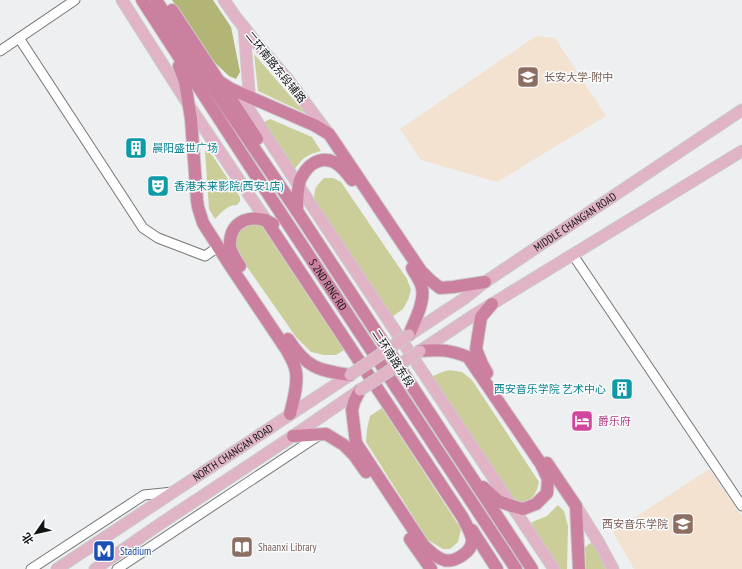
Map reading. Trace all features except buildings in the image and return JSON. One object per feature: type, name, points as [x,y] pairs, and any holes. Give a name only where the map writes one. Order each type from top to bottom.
[{"type":"highway","name":"S 2ND RING RD","points":[[142,0],[516,569]]},
{"type":"highway","points":[[156,0],[164,5],[190,37],[279,174],[297,208]]},
{"type":"highway","name":"二环南路东段","points":[[164,5],[200,70],[297,208],[532,569]]},
{"type":"highway","points":[[174,49],[185,82],[191,119],[198,207],[203,223],[291,358],[296,372],[296,385],[290,414]]},
{"type":"highway","points":[[220,82],[231,89],[314,125],[329,134],[421,271],[440,288],[485,282]]},
{"type":"highway","points":[[297,208],[298,190],[305,170],[318,161],[324,160],[333,161],[347,173],[416,275],[422,288],[422,301],[409,335]]},
{"type":"highway","points":[[299,240],[286,230],[266,220],[256,218],[240,222],[234,228],[230,246],[233,256],[298,353],[311,365],[325,371],[350,375]]},
{"type":"highway","points":[[266,220],[497,569]]},
{"type":"highway","points":[[492,304],[481,317],[476,349],[482,364],[576,506],[579,569]]},
{"type":"highway","points":[[420,351],[442,350],[456,352],[468,357],[541,464],[548,478],[547,493],[536,504],[523,509],[498,501],[469,474]]},
{"type":"highway","points":[[360,390],[352,410],[356,443],[424,546],[435,556],[445,561],[457,558],[468,552],[472,542],[471,534],[463,518]]},
{"type":"highway","points":[[293,436],[326,434],[344,445],[354,455],[431,569]]},
{"type":"main road","points":[[122,0],[188,104],[266,220]]},
{"type":"main road","name":"二环南路东段辅路","points":[[224,0],[258,45],[286,77],[329,134]]},
{"type":"main road","points":[[244,27],[250,111]]},
{"type":"main road","points":[[237,91],[554,569]]},
{"type":"main road","name":"MIDDLE CHANG'AN ROAD","points":[[409,335],[465,298],[485,282],[742,110]]},
{"type":"main road","points":[[420,351],[474,315],[742,151]]},
{"type":"main road","name":"NORTH CHANG'AN ROAD","points":[[57,569],[409,335]]},
{"type":"main road","name":"NORTH CHANG'AN ROAD","points":[[95,569],[420,351]]},
{"type":"main road","points":[[576,506],[613,569]]},
{"type":"street","points":[[0,51],[75,0]]},
{"type":"street","points":[[19,38],[143,228],[158,238],[205,256],[218,247]]},
{"type":"street","points":[[573,255],[742,506]]},
{"type":"street","points":[[113,557],[119,568],[322,434]]},
{"type":"street","points":[[31,569],[144,495],[173,492]]},
{"type":"shaded area","name":"长安大学-附中","points":[[536,36],[555,38],[606,116],[497,182],[421,160],[400,129]]},
{"type":"shaded area","name":"西安音乐学院","points":[[709,469],[742,517],[742,569],[634,569],[613,532]]},
{"type":"green space","points":[[172,0],[213,0],[231,27],[240,72],[236,79],[229,76],[210,58]]},
{"type":"green space","points":[[254,54],[305,113],[258,91]]},
{"type":"green space","points":[[270,119],[312,137],[321,151],[306,157],[295,169],[264,122]]},
{"type":"green space","points":[[208,149],[240,197],[240,201],[237,205],[233,205],[222,211],[215,219],[209,209],[205,151]]},
{"type":"green space","points":[[324,178],[333,178],[341,182],[407,279],[411,290],[408,300],[403,309],[392,317],[315,203],[315,189]]},
{"type":"green space","points":[[248,224],[261,225],[344,350],[336,355],[324,355],[311,352],[296,337],[236,251],[238,235]]},
{"type":"green space","points":[[450,370],[462,372],[472,380],[539,482],[537,490],[531,499],[527,501],[517,501],[510,497],[431,377]]},
{"type":"green space","points":[[382,408],[461,529],[458,542],[450,549],[443,549],[428,540],[366,442],[370,416]]},
{"type":"green space","points":[[558,505],[564,511],[568,526],[567,569],[559,569],[531,527],[532,522],[547,516]]},
{"type":"green space","points":[[592,542],[606,569],[586,569],[585,547]]},
{"type":"place","name":"长安大学-附中","points":[[528,77]]},
{"type":"place","name":"晨阳盛世广场","points":[[136,148]]},
{"type":"place","name":"香港未来影院(西安1店)","points":[[158,186]]},
{"type":"place","name":"西安音乐学院 艺术中心","points":[[622,389]]},
{"type":"place","name":"爵乐府","points":[[582,421]]},
{"type":"place","name":"西安音乐学院","points":[[683,524]]},
{"type":"place","name":"Shaanxi Library","points":[[242,547]]},
{"type":"place","name":"Stadium","points":[[104,551]]}]
